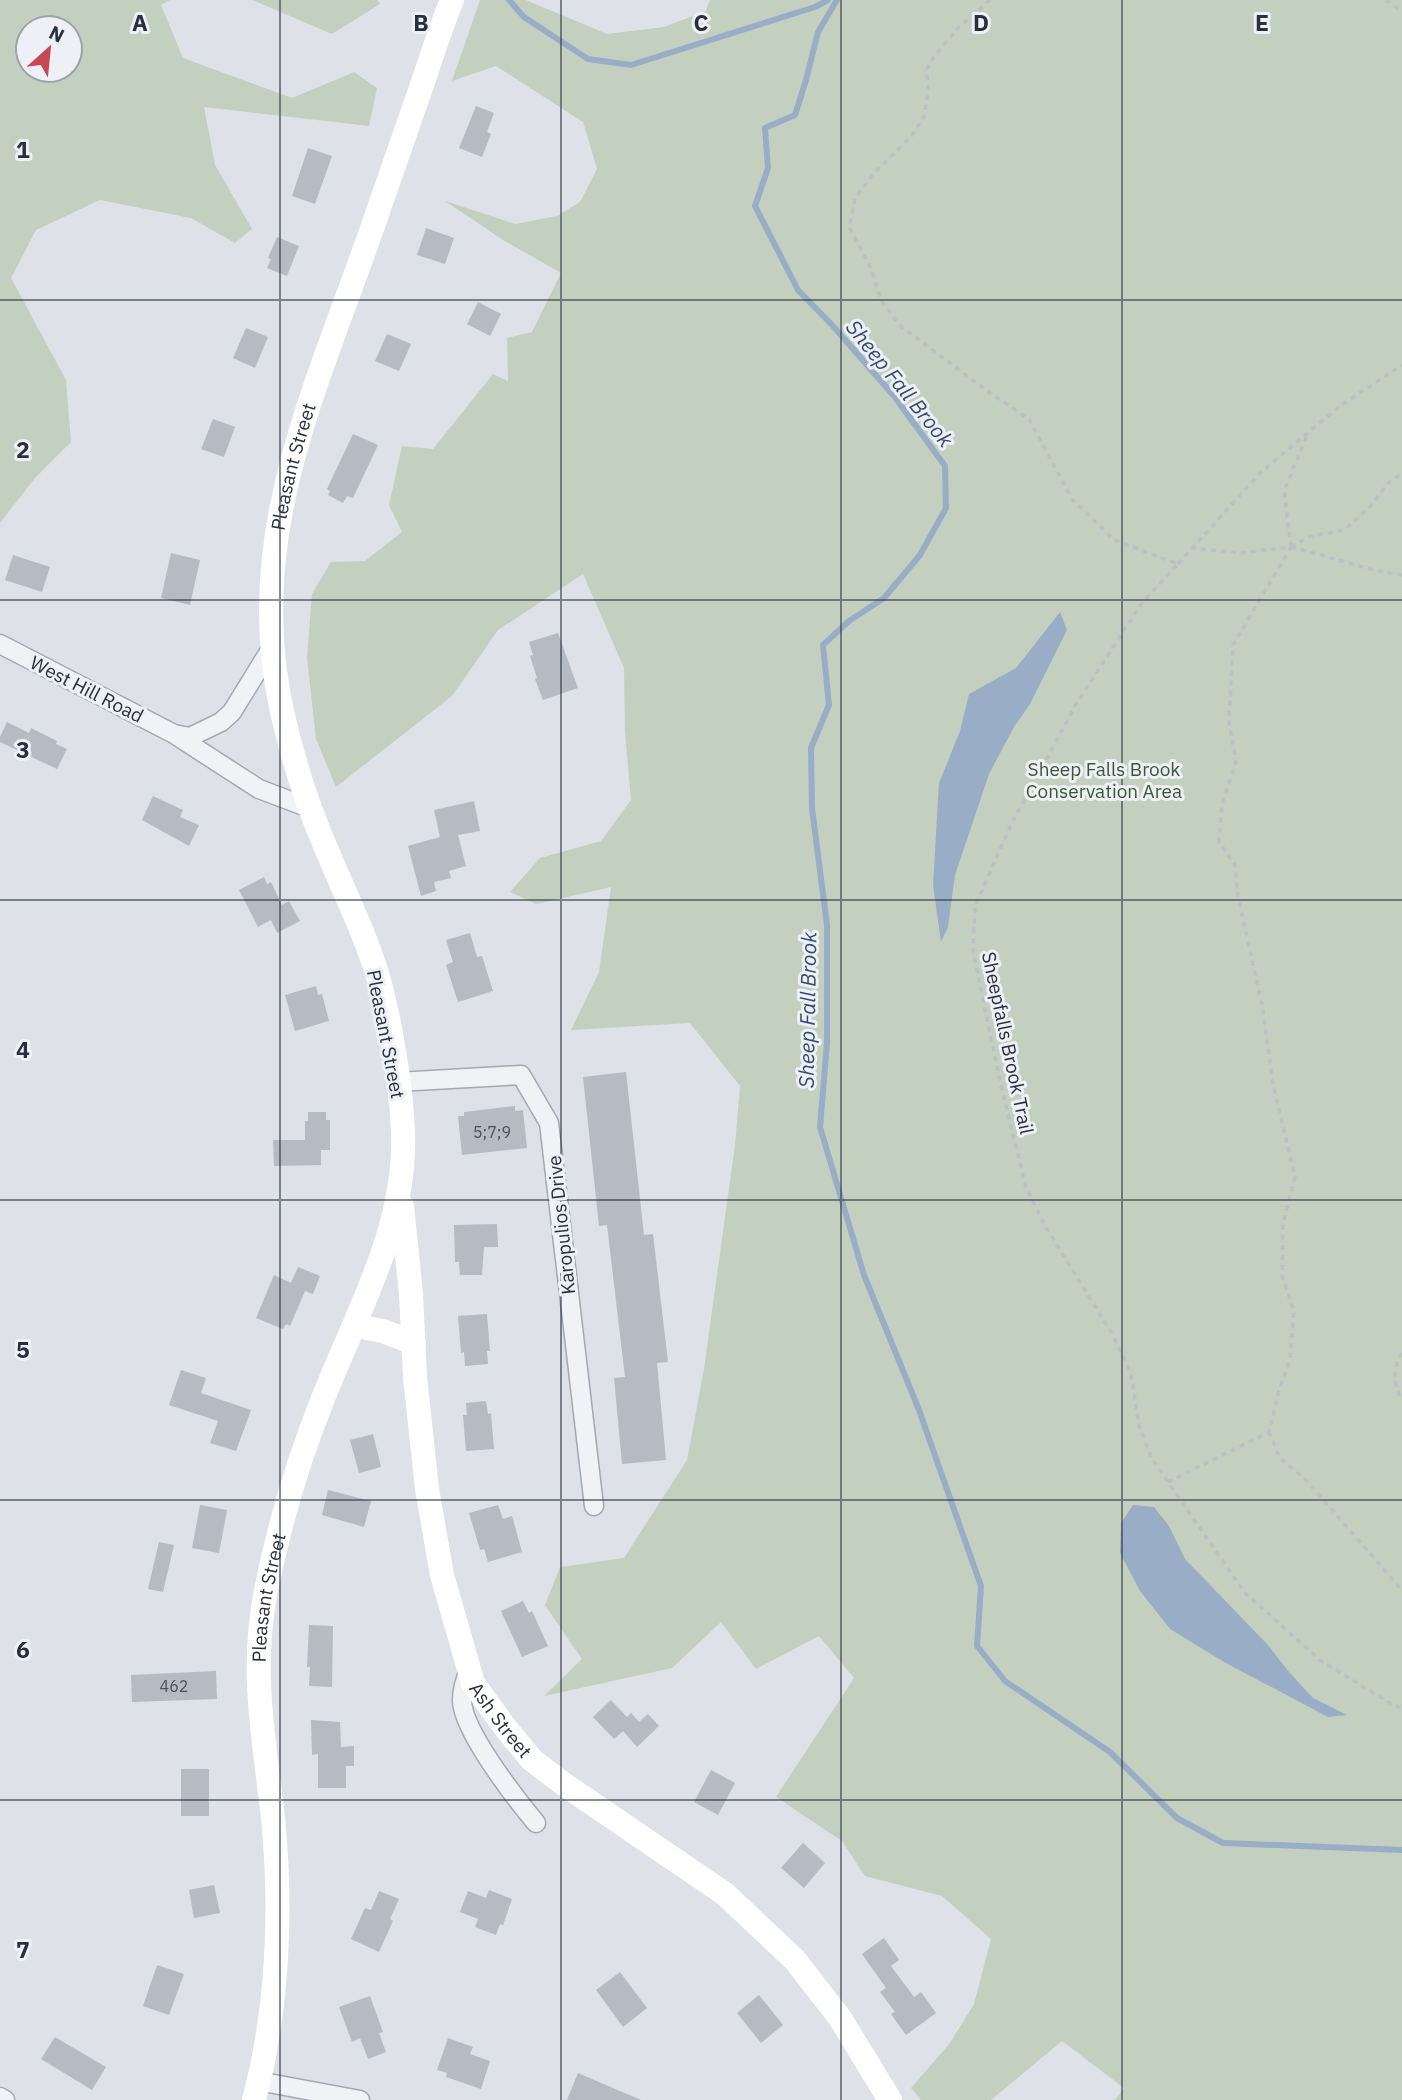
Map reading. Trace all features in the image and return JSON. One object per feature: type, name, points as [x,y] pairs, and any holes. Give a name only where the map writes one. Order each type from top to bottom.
[{"type":"street","name":"Pleasant Street","points":[[256,2091],[274,1982],[276,1905],[273,1822],[258,1686],[258,1647],[265,1595],[289,1500],[322,1401],[355,1326],[389,1234],[400,1187],[403,1133],[379,981],[364,938],[322,840],[284,721],[272,647],[274,548],[278,514],[293,454],[320,368],[366,245],[444,2]]},
{"type":"street","name":"West Hill Road","points":[[0,644],[174,734],[259,789],[312,809]]},
{"type":"street","points":[[174,734],[190,737],[221,722],[232,712],[272,647]]},
{"type":"street","name":"Karopulios Drive","points":[[397,1082],[521,1075],[549,1123],[594,1506]]},
{"type":"street","name":"Ash Street","points":[[400,1187],[411,1294],[415,1377],[428,1489],[442,1575],[474,1683],[532,1760],[725,1894],[795,1960],[840,2018],[890,2100]]},
{"type":"street","points":[[355,1326],[383,1331],[414,1343]]},
{"type":"street","points":[[470,1669],[464,1680],[462,1703],[473,1732],[498,1774],[536,1824]]},
{"type":"street","points":[[256,2091],[360,2100]]},
{"type":"street","points":[[0,2097],[5,2100]]},
{"type":"path","points":[[990,0],[958,27],[934,57],[927,69],[928,92],[924,117],[911,137],[867,182],[855,199],[849,228],[871,268],[881,300],[899,325],[1029,419],[1072,499],[1114,540],[1178,564]]},
{"type":"path","points":[[1386,0],[1402,11]]},
{"type":"path","name":"Sheepfalls Brook Trail","points":[[1402,365],[1341,405],[1260,473],[1141,604],[1074,706],[1011,825],[975,906],[973,951],[1026,1188],[1047,1229],[1112,1334],[1131,1373],[1139,1425],[1152,1459],[1245,1593],[1320,1660],[1402,1708]]},
{"type":"path","points":[[1307,434],[1284,491],[1290,547],[1233,645],[1230,722],[1236,762],[1222,804],[1219,842],[1235,865],[1238,897],[1262,1004],[1273,1084],[1295,1177],[1283,1223],[1282,1275],[1294,1311],[1290,1359],[1269,1432],[1280,1458],[1305,1479],[1402,1590]]},
{"type":"path","points":[[1192,548],[1240,553],[1290,547],[1310,536],[1344,530],[1369,508],[1389,482],[1402,472]]},
{"type":"path","points":[[1290,547],[1377,571],[1402,575]]},
{"type":"path","points":[[1402,1353],[1397,1360],[1396,1391],[1402,1399]]},
{"type":"path","points":[[1168,1482],[1269,1432]]},
{"type":"green space","points":[[0,0],[170,0],[161,5],[183,58],[292,98],[354,72],[377,88],[369,126],[204,107],[215,165],[252,229],[235,243],[191,218],[100,200],[36,230],[11,278],[66,380],[71,442],[35,478],[0,523]]},
{"type":"green space","points":[[252,0],[377,0],[380,4],[332,34]]},
{"type":"green space","name":"Sheep Falls Brook Conservation Area","points":[[480,0],[526,0],[607,34],[664,27],[706,11],[710,0],[1402,0],[1402,2100],[1115,2100],[1124,2088],[1062,2041],[991,2100],[921,2100],[911,2088],[950,2043],[974,2004],[991,1939],[942,1896],[865,1876],[842,1841],[776,1797],[854,1678],[819,1636],[756,1669],[721,1622],[672,1668],[544,1696],[582,1659],[545,1605],[560,1567],[624,1558],[687,1460],[704,1369],[735,1145],[740,1086],[690,1023],[571,1030],[599,972],[611,887],[536,904],[510,892],[540,858],[601,841],[631,800],[625,732],[624,668],[583,574],[498,630],[452,696],[336,787],[316,739],[307,657],[312,594],[331,562],[365,561],[402,532],[389,505],[402,446],[433,449],[493,374],[508,381],[507,338],[532,332],[561,273],[503,240],[445,201],[515,224],[557,216],[580,202],[597,169],[583,122],[496,66],[452,81]]},
{"type":"water","points":[[1060,612],[1067,630],[1030,704],[1014,727],[989,774],[955,875],[948,927],[941,942],[933,885],[939,783],[960,731],[969,694],[1016,668]]},
{"type":"water","points":[[1133,1505],[1154,1507],[1169,1526],[1185,1559],[1267,1644],[1313,1698],[1347,1715],[1328,1717],[1224,1662],[1170,1629],[1140,1591],[1120,1553],[1121,1523]]},
{"type":"building","points":[[476,106],[494,113],[487,132],[491,134],[482,157],[459,148]]},
{"type":"building","points":[[308,148],[332,156],[315,204],[292,196]]},
{"type":"building","points":[[426,228],[454,238],[445,264],[417,255]]},
{"type":"building","points":[[277,237],[299,246],[287,276],[267,268],[271,259],[268,258]]},
{"type":"building","points":[[478,302],[501,314],[490,336],[467,324]]},
{"type":"building","points":[[246,328],[268,337],[255,368],[233,358]]},
{"type":"building","points":[[387,334],[411,344],[399,371],[375,361]]},
{"type":"building","points":[[213,419],[235,427],[224,457],[201,449]]},
{"type":"building","points":[[353,434],[378,445],[353,498],[347,496],[343,503],[328,495],[330,491],[327,489]]},
{"type":"building","points":[[171,553],[200,560],[190,605],[161,598]]},
{"type":"building","points":[[13,555],[50,567],[42,592],[5,580]]},
{"type":"building","points":[[558,633],[578,688],[543,700],[535,679],[537,678],[529,642]]},
{"type":"building","points":[[7,722],[29,733],[31,728],[67,749],[57,769],[0,742]]},
{"type":"building","points":[[153,796],[183,810],[180,817],[199,825],[189,846],[142,820]]},
{"type":"building","points":[[474,801],[480,831],[458,835],[466,866],[449,871],[451,878],[434,882],[436,891],[421,896],[408,846],[440,837],[434,810]]},
{"type":"building","points":[[264,877],[267,884],[271,882],[282,905],[289,901],[300,921],[277,933],[271,920],[258,927],[239,890]]},
{"type":"building","points":[[470,933],[477,957],[482,956],[493,991],[458,1002],[446,965],[453,962],[446,940]]},
{"type":"building","points":[[316,986],[318,995],[322,994],[329,1021],[295,1031],[285,995]]},
{"type":"building","points":[[626,1072],[644,1235],[653,1234],[668,1362],[657,1363],[666,1460],[622,1464],[614,1378],[625,1377],[607,1225],[599,1226],[583,1077]]},
{"type":"building","points":[[515,1106],[515,1111],[523,1110],[527,1148],[462,1155],[458,1116],[464,1116],[464,1112]]},
{"type":"building","points":[[308,1112],[326,1112],[326,1120],[330,1120],[330,1150],[321,1150],[321,1165],[274,1166],[273,1140],[305,1140]]},
{"type":"building","points":[[497,1224],[498,1247],[484,1247],[482,1275],[460,1275],[459,1262],[455,1262],[454,1225]]},
{"type":"building","points":[[298,1267],[320,1276],[313,1294],[305,1291],[290,1326],[286,1324],[283,1329],[256,1318],[274,1275],[291,1283]]},
{"type":"building","points":[[487,1314],[490,1351],[487,1351],[488,1364],[465,1366],[464,1352],[461,1353],[458,1316]]},
{"type":"building","points":[[181,1370],[206,1378],[201,1393],[251,1410],[236,1451],[210,1443],[218,1421],[169,1405]]},
{"type":"building","points":[[486,1401],[488,1414],[491,1413],[494,1449],[466,1451],[463,1415],[467,1415],[466,1403]]},
{"type":"building","points":[[373,1434],[381,1467],[359,1473],[350,1440]]},
{"type":"building","points":[[328,1490],[371,1501],[364,1527],[322,1515]]},
{"type":"building","points":[[200,1505],[227,1510],[219,1553],[192,1548]]},
{"type":"building","points":[[498,1505],[503,1519],[512,1516],[522,1552],[488,1562],[484,1549],[480,1550],[469,1513]]},
{"type":"building","points":[[159,1542],[174,1545],[163,1592],[148,1589]]},
{"type":"building","points":[[523,1601],[529,1613],[532,1611],[548,1646],[522,1657],[501,1611]]},
{"type":"building","points":[[309,1625],[333,1626],[332,1687],[309,1686]]},
{"type":"building","points":[[216,1671],[217,1699],[132,1702],[131,1675]]},
{"type":"building","points":[[611,1700],[627,1717],[631,1713],[639,1722],[648,1714],[659,1726],[637,1747],[623,1731],[614,1739],[593,1717]]},
{"type":"building","points":[[311,1720],[340,1722],[341,1747],[354,1746],[354,1766],[346,1766],[346,1788],[318,1788],[318,1754],[312,1755]]},
{"type":"building","points":[[181,1769],[209,1769],[209,1816],[181,1816]]},
{"type":"building","points":[[711,1770],[735,1783],[718,1815],[694,1802]]},
{"type":"building","points":[[803,1843],[825,1863],[804,1888],[781,1868]]},
{"type":"building","points":[[214,1885],[220,1913],[194,1918],[189,1890]]},
{"type":"building","points":[[489,1890],[512,1899],[503,1925],[500,1924],[496,1935],[475,1927],[478,1919],[460,1912],[468,1891],[486,1898]]},
{"type":"building","points":[[379,1891],[399,1899],[390,1919],[393,1921],[379,1952],[351,1939],[365,1908],[371,1910]]},
{"type":"building","points":[[884,1938],[899,1960],[891,1966],[914,1997],[921,1992],[936,2013],[906,2035],[891,2014],[895,2012],[880,1992],[886,1988],[862,1954]]},
{"type":"building","points":[[157,1965],[184,1974],[169,2015],[143,2006]]},
{"type":"building","points":[[620,1972],[647,2008],[623,2027],[596,1990]]},
{"type":"building","points":[[759,1995],[783,2025],[761,2043],[737,2013]]},
{"type":"building","points":[[370,1996],[383,2032],[379,2033],[386,2052],[368,2059],[360,2038],[352,2042],[339,2007]]},
{"type":"building","points":[[55,2037],[106,2067],[92,2090],[41,2059]]},
{"type":"building","points":[[448,2038],[473,2047],[470,2054],[490,2061],[481,2089],[446,2077],[447,2073],[437,2070]]},
{"type":"building","points":[[578,2073],[641,2100],[567,2100]]},
{"type":"waterway","points":[[509,0],[524,17],[588,59],[631,65],[815,7],[828,0]]},
{"type":"waterway","name":"Sheep Fall Brook","points":[[837,0],[818,32],[795,115],[765,128],[768,168],[755,206],[798,290],[894,396],[945,466],[946,508],[920,555],[884,598],[849,621],[823,645],[829,705],[811,748],[812,808],[827,925],[827,1043],[820,1127],[864,1275],[919,1410],[981,1586],[977,1646],[1005,1681],[1110,1752],[1177,1818],[1223,1843],[1402,1850]]}]
